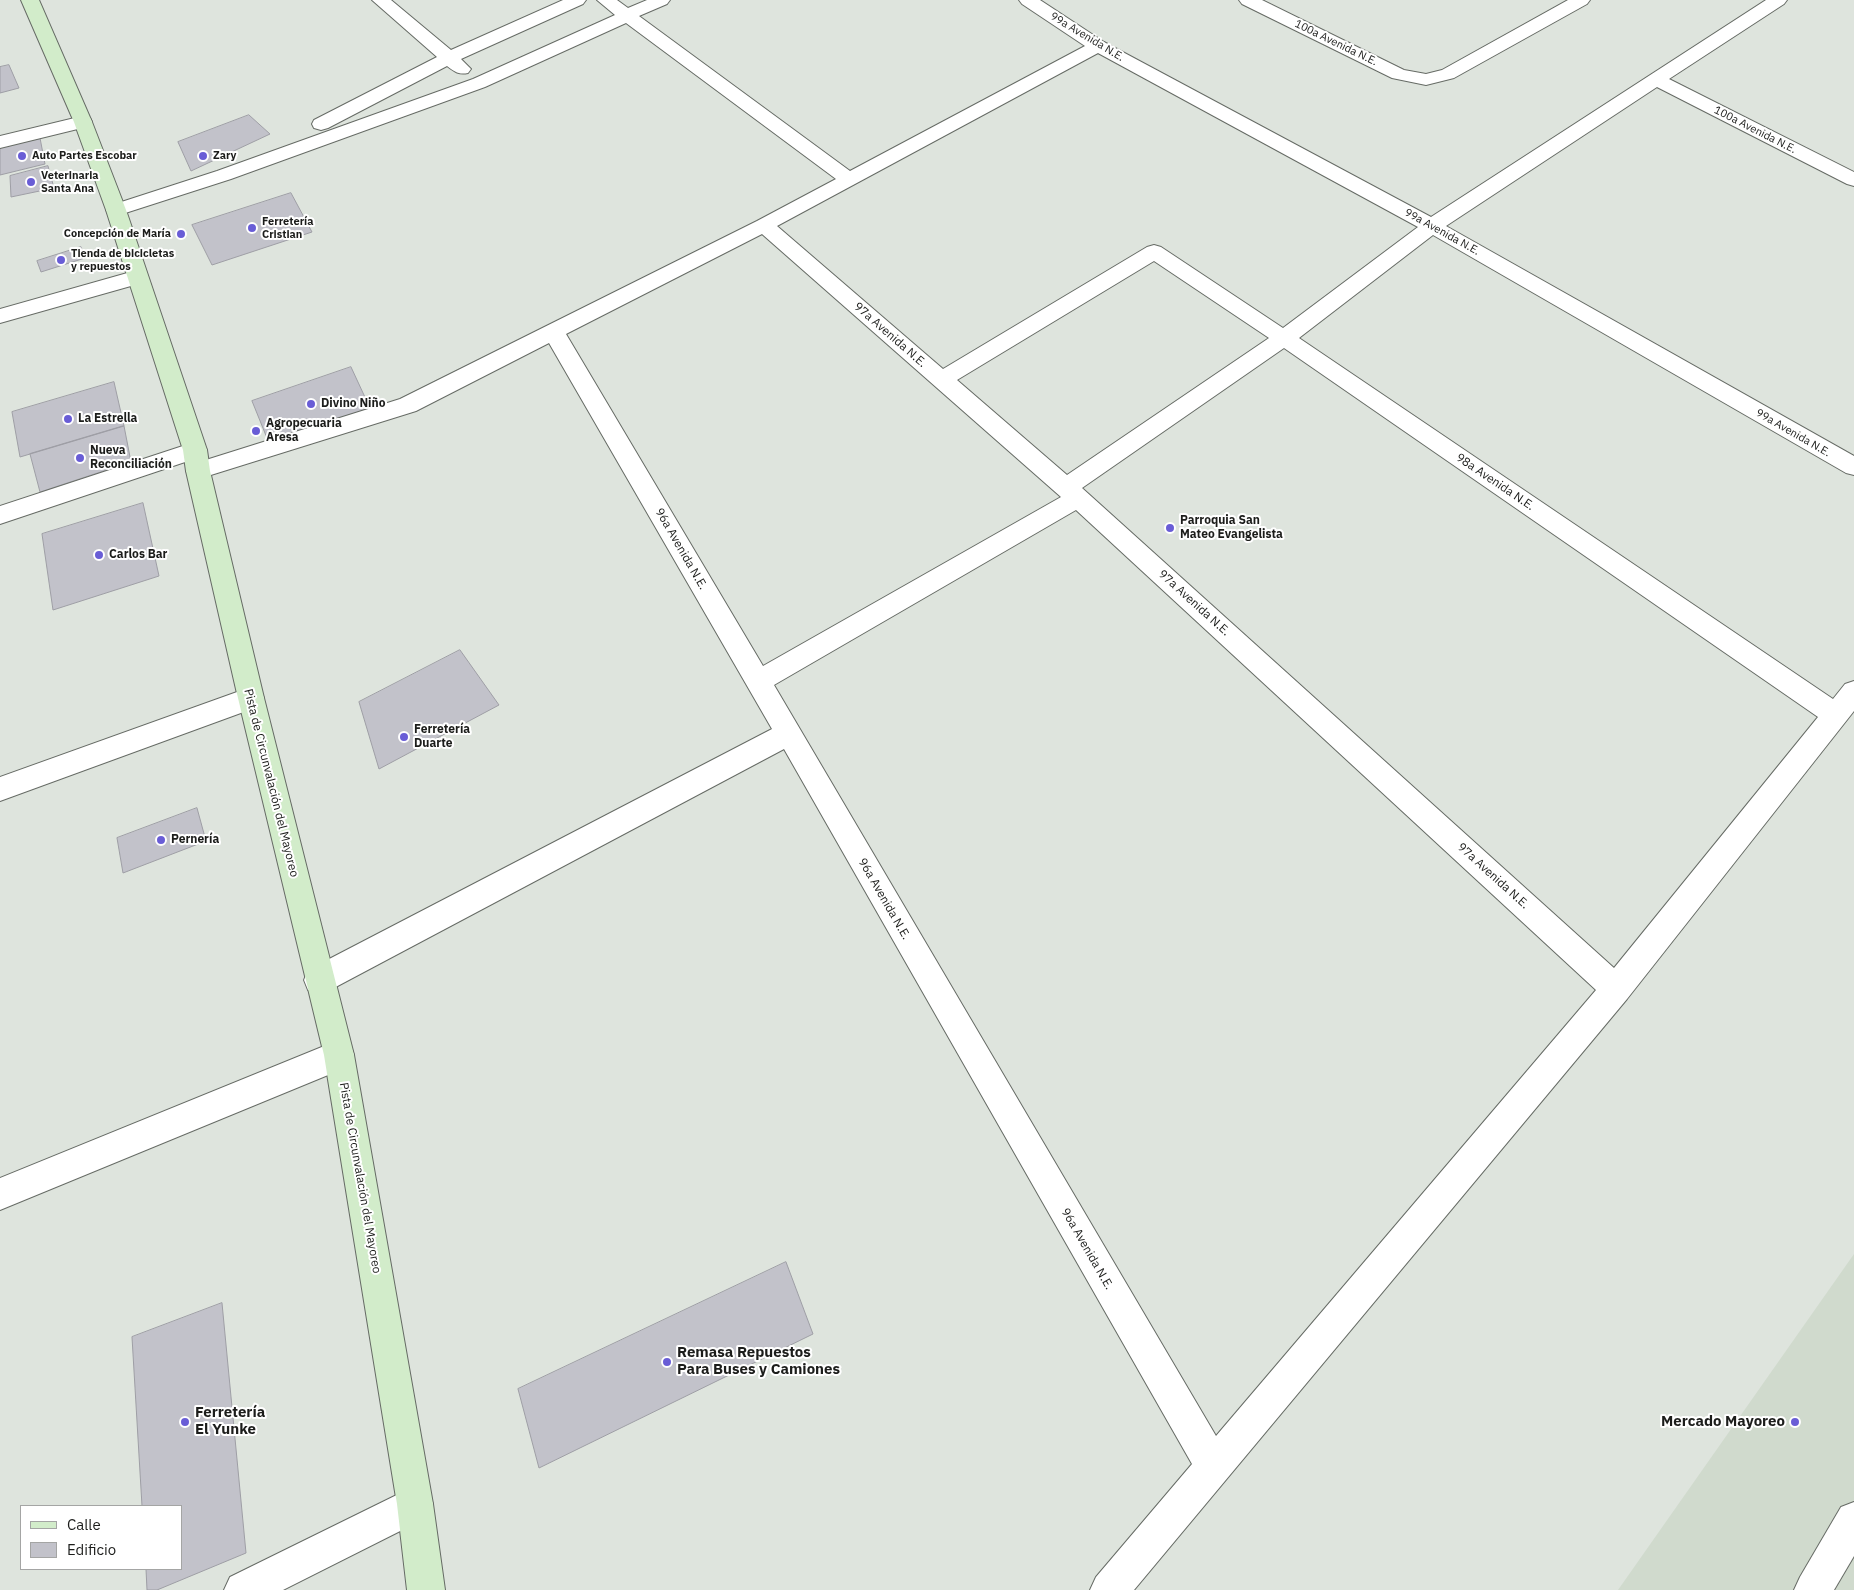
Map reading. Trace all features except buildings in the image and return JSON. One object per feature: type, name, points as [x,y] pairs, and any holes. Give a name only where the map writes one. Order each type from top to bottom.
[{"type":"main road","name":"Pista de Circunvalación del Mayoreo","points":[[30,0],[83,122],[116,210],[197,461],[250,698],[339,1055],[416,1504],[426,1590]]},
{"type":"street","points":[[381,0],[479,83]]},
{"type":"street","points":[[224,174],[449,58],[577,0]]},
{"type":"street","points":[[606,0],[849,179]]},
{"type":"street","points":[[116,210],[224,174],[479,83],[661,0]]},
{"type":"street","name":"99a Avenida N.E.","points":[[1028,0],[1098,46],[1432,226],[1854,468]]},
{"type":"street","name":"100a Avenida N.E.","points":[[1248,0],[1398,74],[1426,80],[1448,74],[1581,0]]},
{"type":"street","points":[[758,681],[1072,492],[1284,338],[1432,226],[1778,0]]},
{"type":"street","points":[[0,515],[408,405],[554,333],[764,225],[1098,46]]},
{"type":"street","name":"100a Avenida N.E.","points":[[1656,80],[1854,180]]},
{"type":"street","points":[[0,142],[83,122]]},
{"type":"street","name":"97a Avenida N.E.","points":[[764,225],[1072,492],[1616,989]]},
{"type":"street","name":"98a Avenida N.E.","points":[[941,380],[1154,252],[1844,704]]},
{"type":"street","points":[[0,316],[138,277]]},
{"type":"street","name":"96a Avenida N.E.","points":[[554,333],[1213,1466]]},
{"type":"street","points":[[0,789],[250,698]]},
{"type":"street","points":[[1110,1590],[1616,989],[1844,704]]},
{"type":"street","points":[[319,980],[788,734]]},
{"type":"street","points":[[0,1194],[339,1055]]},
{"type":"street","points":[[243,1590],[416,1504]]},
{"type":"street","points":[[1813,1590],[1854,1520]]},
{"type":"shaded area","name":"Mercado Mayoreo","points":[[1854,1254],[1854,1590],[1618,1590]]},
{"type":"place","name":"Auto Partes Escobar","points":[[22,156]]},
{"type":"place","name":"Zary","points":[[203,156]]},
{"type":"place","name":"Veterinaria Santa Ana","points":[[31,182]]},
{"type":"place","name":"Ferretería Cristian","points":[[252,228]]},
{"type":"place","name":"Concepción de María","points":[[181,234]]},
{"type":"place","name":"Tienda de bicicletas y repuestos","points":[[61,260]]},
{"type":"place","name":"Divino Niño","points":[[311,404]]},
{"type":"place","name":"La Estrella","points":[[68,419]]},
{"type":"place","name":"Agropecuaria Aresa","points":[[256,431]]},
{"type":"place","name":"Nueva Reconciliación","points":[[80,458]]},
{"type":"place","name":"Parroquia San Mateo Evangelista","points":[[1170,528]]},
{"type":"place","name":"Carlos Bar","points":[[99,555]]},
{"type":"place","name":"Ferretería Duarte","points":[[404,737]]},
{"type":"place","name":"Pernería","points":[[161,840]]},
{"type":"place","name":"Remasa Repuestos Para Buses y Camiones","points":[[667,1362]]},
{"type":"place","name":"Ferretería El Yunke","points":[[185,1422]]},
{"type":"place","name":"Mercado Mayoreo","points":[[1795,1422]]}]
